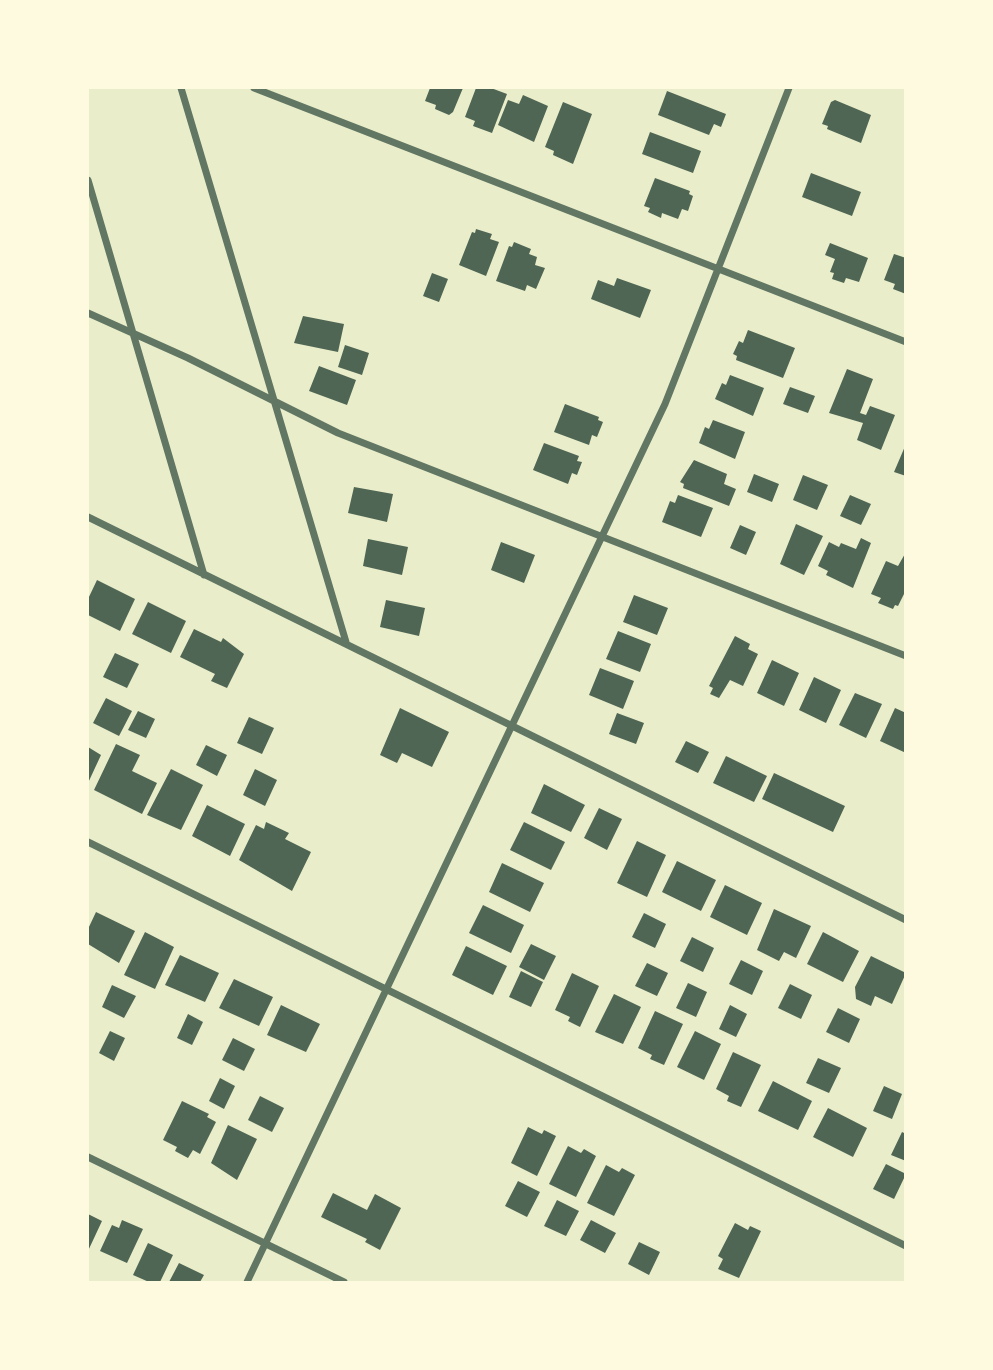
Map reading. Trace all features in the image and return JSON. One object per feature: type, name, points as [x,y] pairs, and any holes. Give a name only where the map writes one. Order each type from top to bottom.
[{"type":"street","points":[[181,88],[346,642]]},
{"type":"street","points":[[254,88],[905,342]]},
{"type":"street","points":[[247,1283],[665,404],[789,88]]},
{"type":"street","points":[[88,180],[204,575]]},
{"type":"street","points":[[88,313],[338,433],[905,656]]},
{"type":"street","points":[[88,517],[905,920]]},
{"type":"street","points":[[88,842],[905,1246]]},
{"type":"street","points":[[88,1157],[344,1283]]},
{"type":"building","points":[[430,88],[463,88],[453,112],[449,115],[425,101]]},
{"type":"building","points":[[476,88],[491,88],[507,94],[492,133],[473,126],[475,121],[465,117]]},
{"type":"building","points":[[667,91],[726,114],[721,127],[714,124],[709,135],[658,115]]},
{"type":"building","points":[[523,95],[548,106],[534,142],[498,125],[508,100],[519,104]]},
{"type":"building","points":[[835,100],[871,115],[861,143],[827,129],[828,126],[822,124],[831,102]]},
{"type":"building","points":[[563,102],[592,114],[573,164],[553,155],[554,151],[545,147]]},
{"type":"building","points":[[650,132],[701,151],[693,173],[642,154]]},
{"type":"building","points":[[811,173],[861,192],[852,216],[802,197]]},
{"type":"building","points":[[655,178],[690,191],[689,194],[693,196],[688,211],[682,209],[678,219],[662,213],[661,218],[648,212],[650,208],[644,206]]},
{"type":"building","points":[[476,229],[492,234],[490,239],[499,242],[486,276],[459,265],[472,232],[475,233]]},
{"type":"building","points":[[514,242],[531,249],[529,254],[537,257],[535,265],[545,268],[536,289],[527,285],[525,291],[496,281],[509,246],[512,247]]},
{"type":"building","points":[[830,243],[868,258],[859,282],[846,278],[844,283],[832,279],[834,273],[830,272],[835,259],[825,255]]},
{"type":"building","points":[[894,254],[906,258],[906,294],[893,289],[895,284],[884,280]]},
{"type":"building","points":[[432,273],[448,279],[439,302],[423,296]]},
{"type":"building","points":[[617,278],[651,290],[640,318],[591,299],[598,280],[614,286]]},
{"type":"building","points":[[303,316],[344,324],[338,352],[294,343]]},
{"type":"building","points":[[748,330],[795,348],[783,378],[736,360],[737,356],[733,354],[739,341],[743,343]]},
{"type":"building","points":[[345,345],[369,353],[362,375],[338,367]]},
{"type":"building","points":[[319,366],[356,380],[347,405],[309,391]]},
{"type":"building","points":[[847,369],[873,379],[860,413],[866,415],[870,406],[895,415],[881,450],[857,440],[863,423],[829,413]]},
{"type":"building","points":[[730,375],[764,388],[753,416],[715,399],[722,383],[726,385]]},
{"type":"building","points":[[790,387],[815,396],[808,413],[783,404]]},
{"type":"building","points":[[565,404],[599,417],[598,420],[603,422],[597,437],[592,435],[589,445],[554,432]]},
{"type":"building","points":[[713,420],[745,432],[735,459],[699,443],[705,427],[709,429]]},
{"type":"building","points":[[544,443],[579,456],[577,461],[582,462],[577,475],[572,473],[568,484],[533,470]]},
{"type":"building","points":[[906,444],[906,476],[894,472]]},
{"type":"building","points":[[694,460],[727,474],[724,484],[736,489],[729,506],[683,488],[684,484],[680,482]]},
{"type":"building","points":[[754,474],[779,484],[772,502],[747,492]]},
{"type":"building","points":[[803,475],[828,485],[817,510],[793,500]]},
{"type":"building","points":[[354,487],[393,494],[387,522],[348,513]]},
{"type":"building","points":[[678,495],[713,508],[701,537],[662,522],[670,501],[675,503]]},
{"type":"building","points":[[850,495],[871,504],[861,525],[840,516]]},
{"type":"building","points":[[796,524],[823,536],[804,575],[780,564]]},
{"type":"building","points":[[740,525],[756,532],[746,555],[730,548]]},
{"type":"building","points":[[861,538],[871,543],[853,588],[826,575],[828,571],[818,566],[829,542],[839,547],[841,543],[856,549]]},
{"type":"building","points":[[368,539],[408,547],[402,575],[363,566]]},
{"type":"building","points":[[501,542],[535,555],[524,583],[491,570]]},
{"type":"building","points":[[906,552],[906,590],[898,606],[895,605],[893,609],[878,603],[881,598],[871,594],[886,561],[898,566]]},
{"type":"building","points":[[97,580],[135,599],[120,631],[88,615],[88,599]]},
{"type":"building","points":[[634,595],[668,608],[657,635],[623,622]]},
{"type":"building","points":[[386,600],[425,608],[419,636],[380,627]]},
{"type":"building","points":[[148,602],[186,621],[171,653],[132,634]]},
{"type":"building","points":[[194,629],[221,642],[223,638],[244,654],[227,688],[211,681],[215,674],[180,657]]},
{"type":"building","points":[[618,631],[651,644],[640,672],[606,659]]},
{"type":"building","points":[[735,636],[750,644],[748,649],[758,654],[743,686],[730,680],[719,698],[710,694],[713,688],[709,686]]},
{"type":"building","points":[[115,653],[139,664],[127,688],[103,677]]},
{"type":"building","points":[[772,660],[799,673],[784,706],[757,693]]},
{"type":"building","points":[[600,668],[634,681],[623,709],[589,695]]},
{"type":"building","points":[[814,677],[841,690],[826,723],[799,710]]},
{"type":"building","points":[[855,693],[882,704],[866,738],[839,725]]},
{"type":"building","points":[[106,698],[132,711],[119,736],[93,723]]},
{"type":"building","points":[[400,708],[449,732],[432,767],[402,753],[397,763],[380,755]]},
{"type":"building","points":[[895,708],[906,713],[906,753],[880,741]]},
{"type":"building","points":[[138,711],[155,719],[146,738],[128,730]]},
{"type":"building","points":[[617,713],[644,723],[636,744],[609,734]]},
{"type":"building","points":[[249,717],[274,728],[262,754],[237,743]]},
{"type":"building","points":[[686,741],[709,752],[698,773],[675,762]]},
{"type":"building","points":[[116,744],[140,755],[132,771],[157,783],[142,814],[94,790]]},
{"type":"building","points":[[206,745],[227,755],[217,776],[196,765]]},
{"type":"building","points":[[88,747],[101,755],[88,783]]},
{"type":"building","points":[[726,756],[767,776],[754,802],[713,783]]},
{"type":"building","points":[[171,769],[203,785],[181,830],[147,815]]},
{"type":"building","points":[[255,769],[277,780],[265,806],[243,795]]},
{"type":"building","points":[[774,773],[845,806],[833,832],[762,799]]},
{"type":"building","points":[[544,784],[585,805],[571,832],[531,813]]},
{"type":"building","points":[[207,805],[245,824],[230,856],[192,836]]},
{"type":"building","points":[[599,808],[622,819],[607,850],[584,838]]},
{"type":"building","points":[[266,822],[289,833],[285,839],[311,852],[292,891],[239,860],[256,825],[264,829]]},
{"type":"building","points":[[524,822],[565,842],[551,870],[510,850]]},
{"type":"building","points":[[637,841],[666,855],[647,897],[617,883]]},
{"type":"building","points":[[677,861],[716,880],[701,911],[662,892]]},
{"type":"building","points":[[502,863],[544,883],[530,912],[489,892]]},
{"type":"building","points":[[725,885],[762,903],[747,935],[710,917]]},
{"type":"building","points":[[483,905],[524,925],[511,953],[469,933]]},
{"type":"building","points":[[774,909],[811,926],[796,958],[784,952],[779,961],[757,950]]},
{"type":"building","points":[[96,912],[135,931],[119,963],[88,944],[88,929]]},
{"type":"building","points":[[644,913],[666,924],[655,948],[632,937]]},
{"type":"building","points":[[145,932],[174,947],[155,989],[124,975]]},
{"type":"building","points":[[823,932],[859,951],[843,982],[807,964]]},
{"type":"building","points":[[692,937],[714,948],[703,972],[680,961]]},
{"type":"building","points":[[531,944],[556,956],[544,980],[519,967]]},
{"type":"building","points":[[466,946],[507,966],[493,995],[452,975]]},
{"type":"building","points":[[180,955],[219,973],[205,1002],[165,985]]},
{"type":"building","points":[[871,956],[906,973],[892,1004],[875,996],[871,1006],[856,999],[855,987]]},
{"type":"building","points":[[741,960],[763,971],[752,995],[729,984]]},
{"type":"building","points":[[647,963],[668,973],[657,996],[635,986]]},
{"type":"building","points":[[521,971],[543,982],[531,1007],[509,997]]},
{"type":"building","points":[[572,973],[599,986],[580,1027],[568,1021],[570,1017],[555,1010]]},
{"type":"building","points":[[234,979],[273,997],[259,1026],[219,1008]]},
{"type":"building","points":[[688,983],[707,992],[696,1017],[676,1008]]},
{"type":"building","points":[[790,984],[812,995],[801,1019],[778,1008]]},
{"type":"building","points":[[112,985],[136,996],[124,1018],[102,1007]]},
{"type":"building","points":[[614,994],[641,1007],[623,1044],[595,1032]]},
{"type":"building","points":[[281,1005],[320,1024],[306,1052],[267,1035]]},
{"type":"building","points":[[730,1005],[747,1014],[736,1037],[719,1029]]},
{"type":"building","points":[[838,1008],[860,1019],[849,1043],[826,1032]]},
{"type":"building","points":[[655,1011],[683,1024],[664,1065],[650,1059],[652,1055],[638,1048]]},
{"type":"building","points":[[188,1014],[203,1022],[192,1045],[177,1038]]},
{"type":"building","points":[[110,1031],[125,1038],[114,1061],[99,1053]]},
{"type":"building","points":[[695,1031],[721,1044],[704,1080],[677,1067]]},
{"type":"building","points":[[233,1038],[255,1049],[244,1071],[222,1060]]},
{"type":"building","points":[[733,1052],[761,1065],[741,1107],[727,1101],[729,1096],[716,1089]]},
{"type":"building","points":[[818,1058],[841,1068],[829,1093],[806,1083]]},
{"type":"building","points":[[220,1078],[235,1086],[224,1109],[209,1101]]},
{"type":"building","points":[[773,1081],[812,1101],[798,1130],[758,1111]]},
{"type":"building","points":[[884,1086],[902,1094],[892,1119],[873,1111]]},
{"type":"building","points":[[260,1096],[284,1108],[272,1132],[248,1120]]},
{"type":"building","points":[[182,1101],[209,1114],[207,1117],[216,1122],[200,1154],[193,1150],[188,1158],[175,1151],[177,1147],[163,1140]]},
{"type":"building","points":[[828,1108],[867,1128],[853,1157],[813,1137]]},
{"type":"building","points":[[228,1125],[257,1139],[237,1180],[211,1163]]},
{"type":"building","points":[[528,1127],[542,1134],[544,1130],[556,1136],[537,1176],[511,1163]]},
{"type":"building","points":[[902,1132],[906,1134],[906,1161],[891,1155]]},
{"type":"building","points":[[568,1146],[581,1153],[584,1149],[596,1156],[576,1197],[549,1184]]},
{"type":"building","points":[[886,1164],[906,1174],[894,1199],[873,1189]]},
{"type":"building","points":[[606,1165],[619,1172],[622,1168],[635,1175],[614,1216],[587,1203]]},
{"type":"building","points":[[518,1181],[540,1192],[527,1217],[505,1206]]},
{"type":"building","points":[[333,1193],[367,1210],[375,1194],[401,1208],[380,1250],[365,1242],[367,1239],[321,1217]]},
{"type":"building","points":[[557,1200],[579,1211],[566,1236],[544,1226]]},
{"type":"building","points":[[88,1214],[102,1221],[88,1251]]},
{"type":"building","points":[[122,1220],[143,1229],[127,1263],[100,1251],[112,1225],[119,1228]]},
{"type":"building","points":[[591,1220],[616,1233],[605,1253],[580,1240]]},
{"type":"building","points":[[735,1223],[748,1230],[750,1226],[761,1231],[739,1278],[718,1269],[723,1259],[718,1256]]},
{"type":"building","points":[[639,1242],[660,1252],[649,1275],[628,1264]]},
{"type":"building","points":[[148,1243],[173,1255],[160,1282],[149,1282],[133,1275]]},
{"type":"building","points":[[179,1263],[204,1275],[200,1282],[169,1282]]}]
